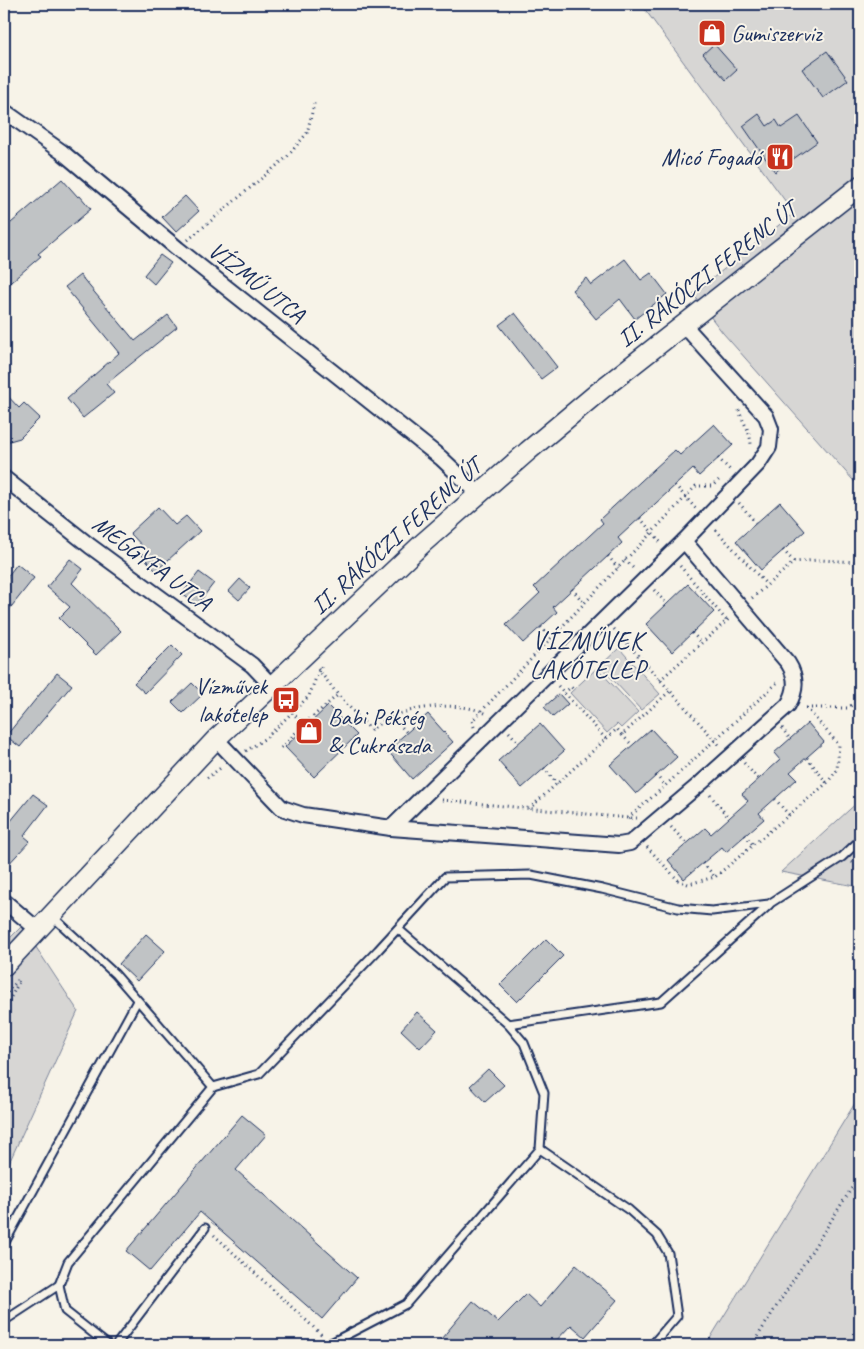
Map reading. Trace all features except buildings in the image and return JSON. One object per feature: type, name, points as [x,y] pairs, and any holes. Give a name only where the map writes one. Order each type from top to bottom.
[{"type":"main road","name":"II. RÁKÓCZI FERENC ÚT","points":[[4,966],[50,914],[216,739],[271,685],[478,493],[602,389],[860,186]]},
{"type":"street","name":"VÍZMŰ UTCA","points":[[4,111],[62,152],[178,249],[441,458],[478,493]]},
{"type":"street","points":[[391,828],[684,541],[758,464],[769,447],[771,430],[766,416],[684,324]]},
{"type":"street","name":"MEGGYFA UTCA","points":[[4,478],[90,546],[252,665],[271,685]]},
{"type":"street","points":[[216,739],[282,808],[303,815],[391,828],[619,845],[630,844],[788,705],[794,693],[794,672],[788,663],[684,541]]},
{"type":"street","points":[[4,901],[37,929]]},
{"type":"lane","points":[[508,1024],[661,1002],[769,904],[842,856],[860,840]]},
{"type":"lane","points":[[4,1321],[59,1284],[68,1262],[213,1087],[260,1074],[445,877],[531,875],[602,889],[678,908],[712,911],[769,904]]},
{"type":"lane","points":[[50,914],[116,974],[137,1001],[213,1087]]},
{"type":"lane","points":[[329,1344],[406,1304],[540,1149],[544,1093],[524,1043],[508,1024],[398,929]]},
{"type":"lane","points":[[4,1244],[137,1001]]},
{"type":"lane","points":[[540,1149],[629,1210],[657,1235],[668,1253],[677,1316],[652,1345]]},
{"type":"lane","points":[[116,1345],[205,1228]]},
{"type":"lane","points":[[59,1284],[65,1311],[108,1345]]},
{"type":"path","points":[[178,249],[286,157],[307,133],[315,100]]},
{"type":"path","points":[[738,408],[741,418],[749,431],[751,442],[749,453]]},
{"type":"path","points":[[718,458],[730,470]]},
{"type":"path","points":[[472,720],[696,486],[712,486],[718,480]]},
{"type":"path","points":[[675,485],[767,585]]},
{"type":"path","points":[[640,518],[727,621]]},
{"type":"path","points":[[783,550],[794,562]]},
{"type":"path","points":[[608,556],[618,568]]},
{"type":"path","points":[[660,680],[794,562],[819,560],[860,562]]},
{"type":"path","points":[[572,589],[584,603]]},
{"type":"path","points":[[605,618],[715,741],[732,754],[758,780]]},
{"type":"path","points":[[540,627],[551,638]]},
{"type":"path","points":[[692,633],[702,643]]},
{"type":"path","points":[[532,658],[606,739]]},
{"type":"path","points":[[203,780],[267,737],[309,696],[319,670],[325,662]]},
{"type":"path","points":[[640,671],[647,665]]},
{"type":"path","points":[[319,670],[371,730],[392,716],[442,706],[468,706],[481,711]]},
{"type":"path","points":[[422,798],[628,818],[783,678]]},
{"type":"path","points":[[564,693],[571,687],[574,690]]},
{"type":"path","points":[[622,734],[670,691]]},
{"type":"path","points":[[281,748],[338,694]]},
{"type":"path","points":[[638,838],[678,880],[688,884],[715,877],[828,782],[837,770],[839,745],[806,708],[847,708],[860,700]]},
{"type":"path","points":[[292,712],[305,726]]},
{"type":"path","points":[[392,716],[407,733]]},
{"type":"path","points":[[528,809],[617,729],[632,745]]},
{"type":"path","points":[[807,758],[828,782]]},
{"type":"path","points":[[544,768],[557,784]]},
{"type":"path","points":[[656,775],[665,786]]},
{"type":"path","points":[[701,783],[729,818]]},
{"type":"path","points":[[775,799],[789,815]]},
{"type":"path","points":[[662,817],[686,844]]},
{"type":"path","points":[[745,835],[753,845]]},
{"type":"path","points":[[703,863],[715,877]]},
{"type":"path","points":[[4,996],[22,976],[4,1010]]},
{"type":"path","points":[[752,1345],[860,1175]]},
{"type":"path","points":[[205,1228],[329,1344]]},
{"type":"shaded area","points":[[641,4],[860,4],[860,488],[723,333],[693,294],[794,213]]},
{"type":"shaded area","points":[[619,648],[660,694],[641,710],[600,666]]},
{"type":"shaded area","points":[[597,668],[638,712],[621,728],[617,724],[607,733],[570,693]]},
{"type":"shaded area","points":[[860,800],[860,887],[781,872]]},
{"type":"shaded area","points":[[22,926],[78,1011],[4,1174],[4,944]]},
{"type":"shaded area","points":[[860,1095],[860,1345],[706,1345]]},
{"type":"place","name":"Gumiszerviz","points":[[712,33]]},
{"type":"place","name":"Micó Fogadó","points":[[780,157]]},
{"type":"place","name":"Vízművek lakótelep","points":[[286,700]]},
{"type":"place","name":"Babi Pékség & Cukrászda","points":[[309,731]]},
{"type":"district","name":"VÍZMŰVEK LAKÓTELEP","points":[[588,654]]}]
